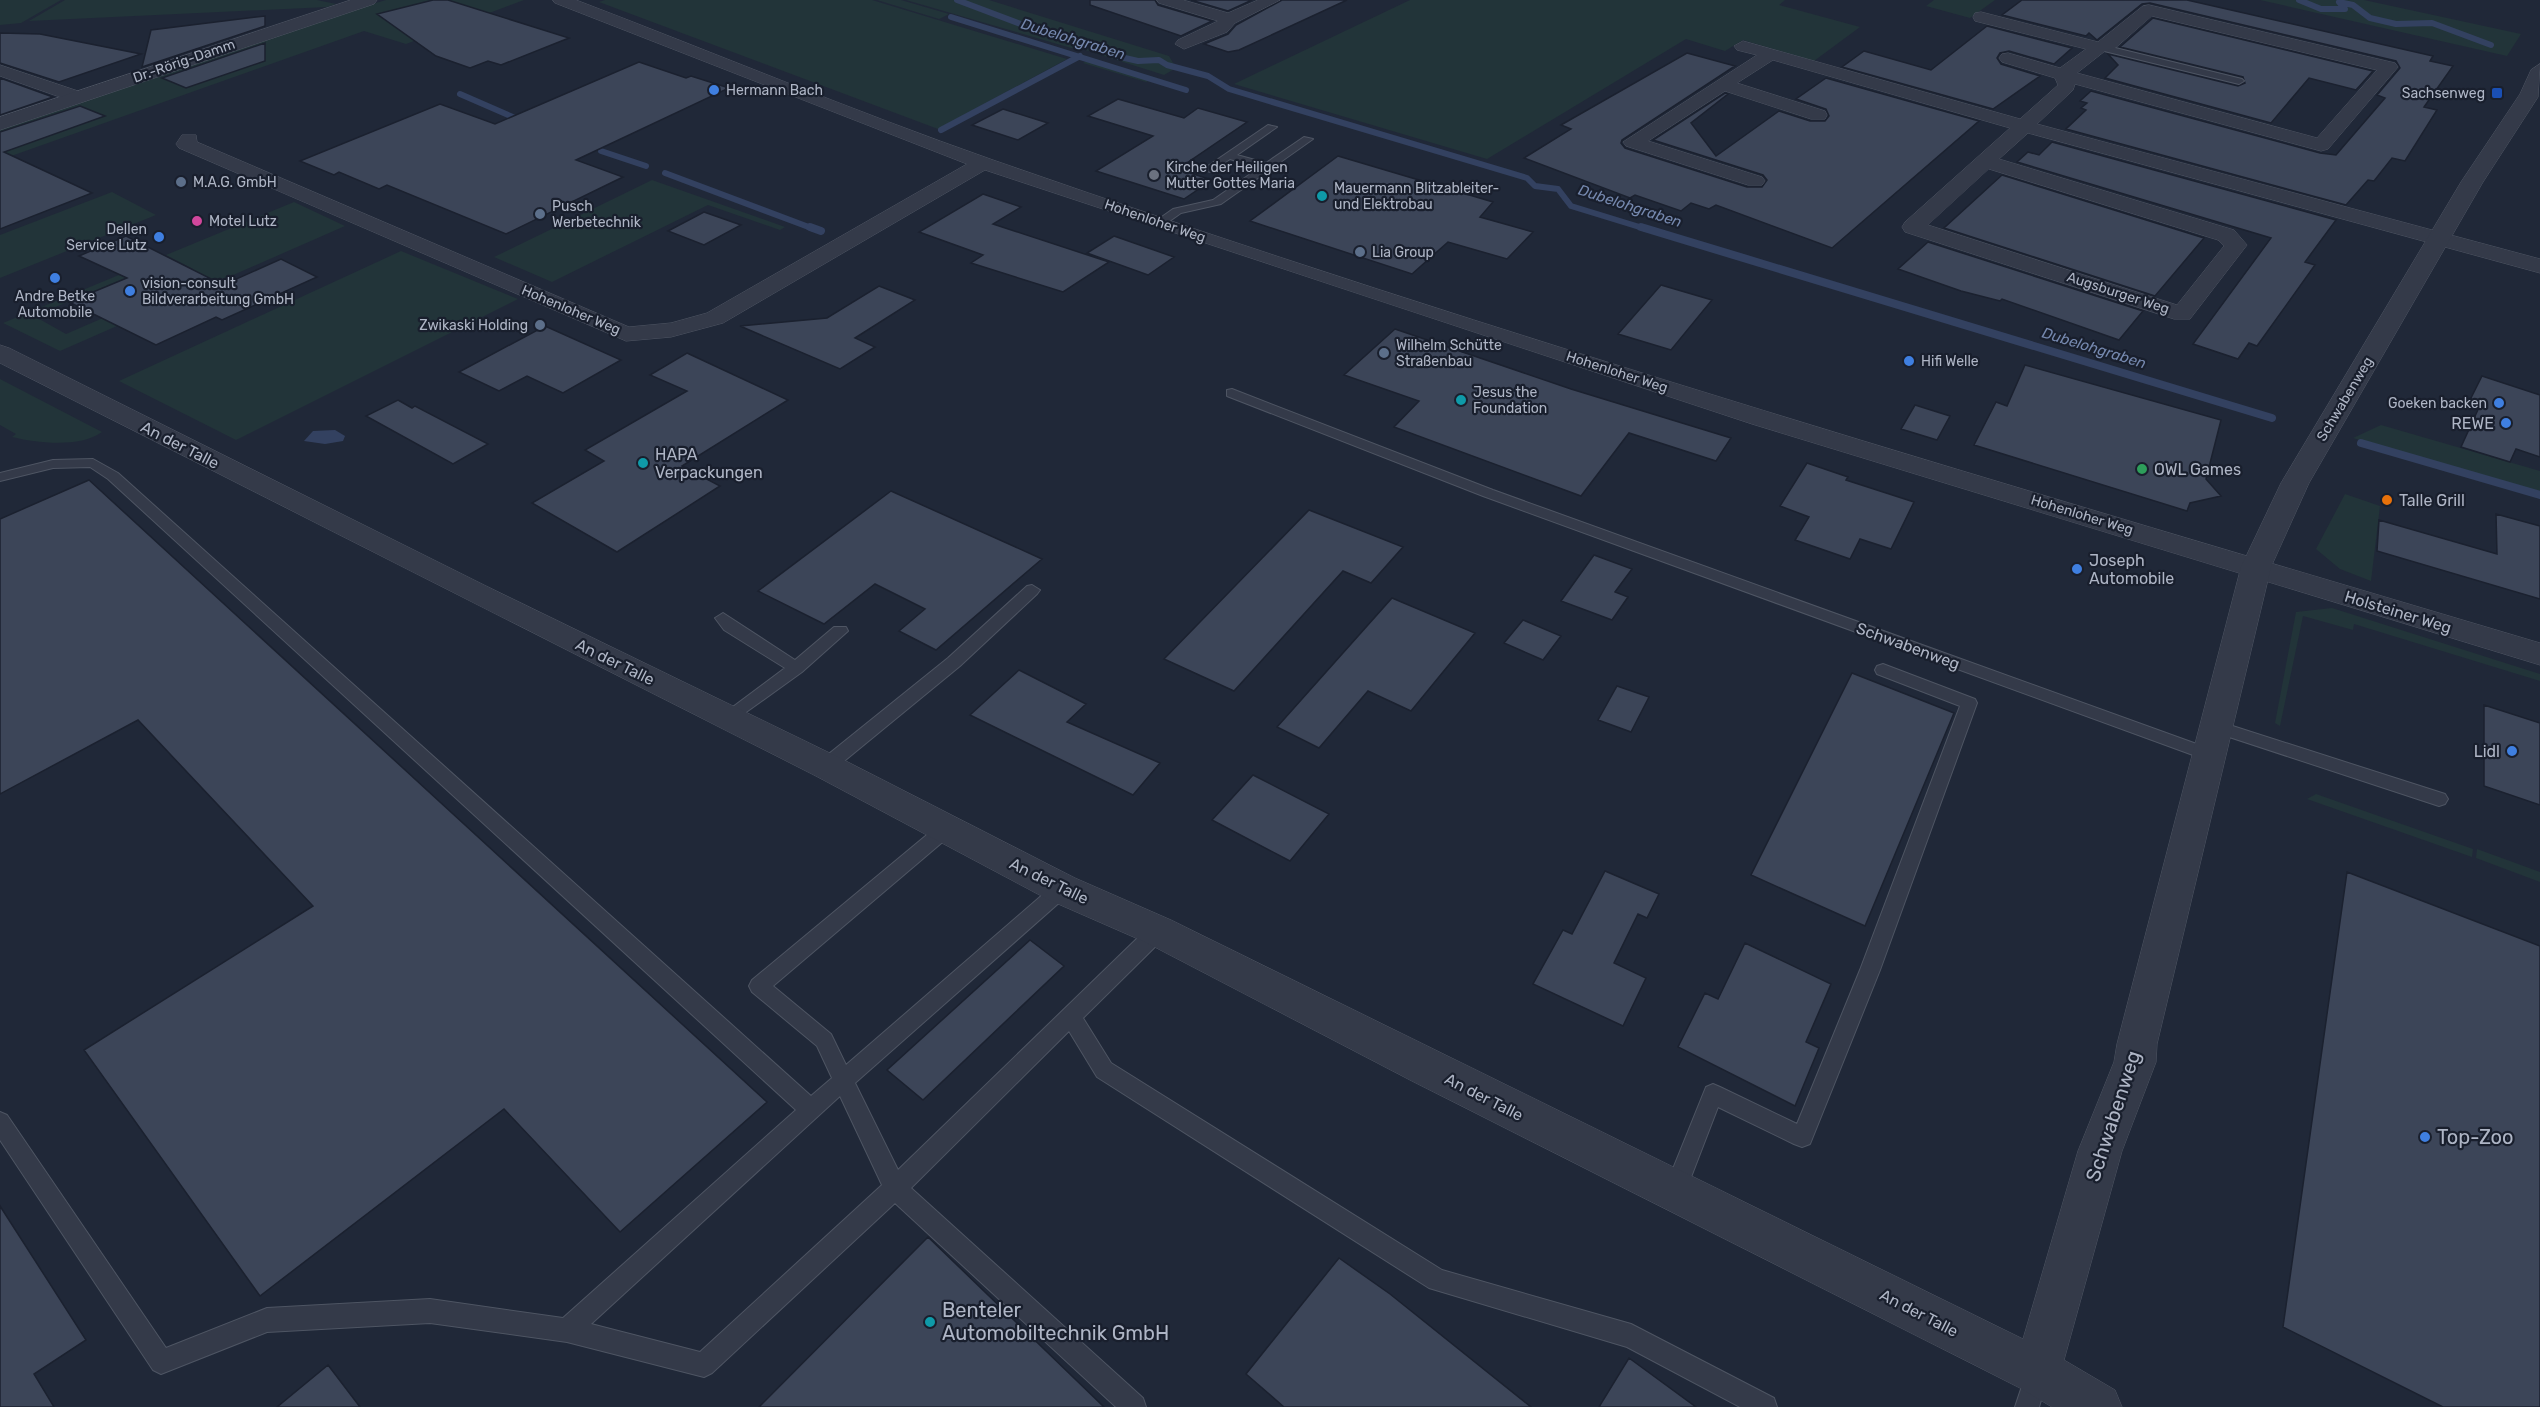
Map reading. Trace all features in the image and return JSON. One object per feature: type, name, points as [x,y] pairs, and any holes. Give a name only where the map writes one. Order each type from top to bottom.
[{"type":"street","name":"Dr.-Rörig-Damm","points":[[0,124],[368,0]]},
{"type":"street","name":"Hohenloher Weg","points":[[561,0],[984,163],[1160,223],[1761,419],[2256,567]]},
{"type":"street","points":[[1165,0],[1229,19]]},
{"type":"street","points":[[1184,44],[1221,28],[1229,19],[1272,0]]},
{"type":"street","points":[[2008,58],[2063,75],[2321,145],[2389,67],[2149,10],[2109,44],[2099,47],[2063,75]]},
{"type":"street","points":[[1981,17],[2099,47]]},
{"type":"street","points":[[1743,46],[2024,126],[2440,237],[2540,266]]},
{"type":"street","points":[[1755,181],[1633,142],[1771,54]]},
{"type":"street","name":"Schwabenweg","points":[[2032,1389],[2100,1151],[2134,1062],[2226,680],[2256,567],[2295,483],[2440,237],[2522,102],[2528,97],[2540,69]]},
{"type":"street","points":[[0,70],[77,97]]},
{"type":"street","name":"Augsburger Weg","points":[[1985,161],[2226,235],[2236,245],[2182,314],[1912,227],[2067,86],[2063,75]]},
{"type":"street","points":[[1724,85],[1818,115]]},
{"type":"street","name":"Hohenloher Weg","points":[[189,139],[186,144],[626,334],[659,333],[691,327],[716,318],[984,163]]},
{"type":"street","name":"An der Talle","points":[[0,353],[826,766],[1062,889],[1158,931],[1675,1192],[2032,1389],[2098,1407]]},
{"type":"street","name":"Holsteiner Weg","points":[[2256,567],[2540,654]]},
{"type":"lane","points":[[2099,47],[2239,81]]},
{"type":"lane","points":[[1207,170],[1272,127]]},
{"type":"lane","points":[[1160,223],[1177,211],[1217,202],[1308,139]]},
{"type":"lane","points":[[1231,156],[1267,167]]},
{"type":"lane","name":"Schwabenweg","points":[[1232,393],[1488,493],[2118,723],[2213,741]]},
{"type":"lane","points":[[0,477],[54,464],[93,463],[113,476],[811,1110]]},
{"type":"lane","points":[[826,766],[954,662],[1032,590]]},
{"type":"lane","points":[[723,618],[730,626],[796,668]]},
{"type":"lane","points":[[728,719],[796,668],[840,631]]},
{"type":"lane","points":[[1675,1192],[1713,1094],[1802,1137],[1870,970],[1969,702],[1883,670]]},
{"type":"lane","points":[[2213,741],[2439,799]]},
{"type":"lane","points":[[946,829],[759,986],[824,1040],[895,1188],[1134,1407]]},
{"type":"lane","points":[[567,1330],[844,1080],[1062,889]]},
{"type":"lane","points":[[0,1122],[161,1362],[267,1320],[430,1311],[567,1330],[704,1365],[895,1188],[1158,931]]},
{"type":"lane","points":[[1071,1017],[1104,1070],[1437,1280],[1631,1336],[1765,1407]]},
{"type":"shaded area","points":[[0,0],[61,0],[21,23],[0,25]]},
{"type":"shaded area","points":[[65,0],[317,0],[336,4],[327,7],[29,21]]},
{"type":"shaded area","points":[[386,0],[524,0],[406,44],[364,31],[0,160],[0,128],[335,15]]},
{"type":"shaded area","points":[[605,0],[872,0],[1067,59],[938,129],[599,2]]},
{"type":"shaded area","points":[[877,0],[901,0],[949,14],[939,19]]},
{"type":"shaded area","points":[[906,0],[989,0],[1169,56],[1176,68],[1164,75],[1082,49],[1071,48]]},
{"type":"shaded area","points":[[1410,0],[1785,0],[1779,5],[1860,27],[1814,61],[1743,40],[1725,51],[1686,39],[1487,159],[1234,84]]},
{"type":"shaded area","points":[[1934,0],[1995,0],[1970,18],[1926,6]]},
{"type":"shaded area","points":[[2260,0],[2364,0],[2521,34],[2507,56]]},
{"type":"shaded area","points":[[1091,59],[1154,78],[1146,82],[1083,63]]},
{"type":"shaded area","points":[[652,180],[785,227],[780,230],[708,205],[552,282],[494,257]]},
{"type":"shaded area","points":[[112,192],[156,215],[0,278],[0,235]]},
{"type":"shaded area","points":[[294,202],[345,226],[60,351],[3,323],[155,260],[161,263],[34,316],[66,334],[191,280],[181,274],[193,269],[166,255]]},
{"type":"shaded area","points":[[401,251],[518,299],[236,440],[119,381]]},
{"type":"shaded area","points":[[0,379],[102,432],[82,440],[58,443],[12,437],[16,434],[0,425]]},
{"type":"shaded area","points":[[2381,425],[2540,471],[2540,492],[2353,438]]},
{"type":"shaded area","points":[[2345,494],[2380,506],[2371,581],[2340,569],[2316,549]]},
{"type":"shaded area","points":[[2332,608],[2540,674],[2540,681],[2354,624],[2353,630],[2303,616],[2280,726],[2275,723],[2296,612]]},
{"type":"shaded area","points":[[2316,794],[2473,849],[2472,857],[2307,799]]},
{"type":"shaded area","points":[[2477,849],[2540,872],[2540,882],[2476,858]]},
{"type":"water","points":[[335,430],[345,436],[343,441],[325,444],[304,441],[313,431]]},
{"type":"building","points":[[433,0],[448,0],[569,38],[501,65],[488,61],[470,68],[436,56],[377,14]]},
{"type":"building","points":[[1090,0],[1155,0],[1158,5],[1212,21],[1181,36],[1090,5]]},
{"type":"building","points":[[1191,0],[1252,0],[1228,11]]},
{"type":"building","points":[[1282,0],[1347,0],[1239,50],[1228,52],[1204,44],[1228,34],[1236,25]]},
{"type":"building","points":[[2022,0],[2187,0],[2433,56],[2430,61],[2453,66],[2424,107],[2437,110],[2405,161],[2392,158],[2374,181],[2368,180],[2346,205],[2066,129],[2086,110],[2081,108],[2087,103],[2080,101],[2091,91],[2320,153],[2336,155],[2385,98],[2377,95],[2400,68],[2396,61],[2150,3],[2142,4],[2097,40],[2089,33],[2086,36],[2002,15]]},
{"type":"building","points":[[265,16],[265,26],[142,67],[151,30]]},
{"type":"building","points":[[2153,18],[2373,71],[2356,90],[2309,78],[2271,123],[2105,78],[2118,65],[2108,54],[2238,86],[2245,83],[2243,77],[2120,47]]},
{"type":"building","points":[[1987,26],[2072,48],[2054,64],[2009,51],[2000,53],[1997,58],[2001,64],[2040,76],[1993,109],[1842,67],[1864,51],[1931,70]]},
{"type":"building","points":[[0,33],[40,34],[141,54],[59,82],[0,63]]},
{"type":"building","points":[[265,43],[265,61],[186,88],[162,78]]},
{"type":"building","points":[[1687,53],[1735,66],[1622,140],[1621,143],[1625,148],[1747,187],[1762,187],[1767,180],[1763,175],[1653,140],[1725,93],[1728,94],[1691,123],[1716,156],[1779,111],[1810,121],[1825,121],[1829,116],[1826,109],[1796,99],[1826,78],[1979,121],[1832,248],[1716,205],[1709,209],[1691,203],[1681,211],[1635,195],[1630,198],[1524,158],[1571,129],[1561,125]]},
{"type":"building","points":[[639,62],[686,78],[691,76],[729,88],[576,160],[623,177],[506,234],[387,185],[379,189],[339,172],[334,175],[300,161],[440,104],[495,124]]},
{"type":"building","points":[[0,78],[53,97],[0,115]]},
{"type":"building","points":[[1118,99],[1184,118],[1198,108],[1247,122],[1178,169],[1212,180],[1184,199],[1096,171],[1153,136],[1088,116]]},
{"type":"building","points":[[80,106],[105,116],[4,152],[92,193],[0,229],[0,132]]},
{"type":"building","points":[[1003,109],[1048,123],[1018,140],[972,125]]},
{"type":"building","points":[[2052,142],[2336,220],[2305,262],[2315,265],[2257,346],[2249,343],[2238,359],[2193,344],[2271,238],[2017,162],[2028,152],[2039,155]]},
{"type":"building","points":[[1338,156],[1493,202],[1480,217],[1533,232],[1507,259],[1448,242],[1412,274],[1250,221]]},
{"type":"building","points":[[2002,175],[2204,238],[2155,296],[1944,228]]},
{"type":"building","points":[[983,194],[1021,207],[993,224],[1109,262],[1063,292],[971,263],[983,255],[919,232]]},
{"type":"building","points":[[704,212],[741,225],[704,245],[668,231]]},
{"type":"building","points":[[126,236],[223,285],[281,259],[317,277],[222,320],[216,317],[156,345],[69,302],[127,278],[79,256]]},
{"type":"building","points":[[1114,236],[1174,257],[1148,275],[1087,253]]},
{"type":"building","points":[[1928,242],[2143,311],[2119,340],[2002,299],[2000,301],[1961,291],[1898,269]]},
{"type":"building","points":[[1661,285],[1712,300],[1671,350],[1618,334]]},
{"type":"building","points":[[879,286],[915,300],[855,338],[875,347],[840,369],[740,326],[827,318]]},
{"type":"building","points":[[545,326],[621,360],[563,393],[527,376],[499,391],[459,372]]},
{"type":"building","points":[[1395,329],[1571,389],[1731,438],[1716,461],[1629,433],[1581,496],[1394,427],[1419,401],[1344,375]]},
{"type":"building","name":"HAPA Verpackungen","points":[[687,353],[788,400],[682,466],[720,486],[617,552],[532,503],[604,461],[585,450],[687,391],[650,375]]},
{"type":"building","points":[[2025,365],[2221,420],[2206,479],[2221,496],[2190,503],[2187,511],[1974,445],[1996,402],[2007,406]]},
{"type":"building","name":"REWE","points":[[2482,376],[2540,395],[2540,457],[2516,449],[2510,462],[2461,447],[2481,403],[2470,400]]},
{"type":"building","points":[[398,400],[412,408],[415,406],[488,444],[453,464],[366,416]]},
{"type":"building","points":[[1915,405],[1950,416],[1937,440],[1901,429]]},
{"type":"building","points":[[1807,463],[1848,477],[1846,480],[1914,502],[1891,549],[1860,539],[1850,559],[1795,540],[1809,517],[1780,506]]},
{"type":"building","points":[[89,480],[767,1102],[620,1232],[504,1109],[260,1296],[84,1050],[313,906],[138,720],[0,794],[0,519]]},
{"type":"building","points":[[891,491],[1042,559],[936,650],[899,631],[925,609],[875,584],[824,624],[758,591]]},
{"type":"building","points":[[1309,510],[1403,547],[1371,583],[1343,571],[1234,691],[1164,659]]},
{"type":"building","points":[[2496,514],[2540,526],[2540,599],[2377,551],[2379,520],[2497,554]]},
{"type":"building","points":[[1594,555],[1632,569],[1615,592],[1628,597],[1612,620],[1561,601]]},
{"type":"building","points":[[1392,598],[1475,633],[1411,711],[1368,691],[1319,748],[1277,727]]},
{"type":"building","points":[[1523,620],[1561,636],[1543,660],[1504,643]]},
{"type":"building","points":[[1019,670],[1086,704],[1067,722],[1160,763],[1133,795],[970,715]]},
{"type":"building","points":[[1852,673],[1954,713],[1865,926],[1751,875]]},
{"type":"building","points":[[1617,686],[1649,697],[1631,732],[1598,720]]},
{"type":"building","name":"Lidl","points":[[2484,705],[2540,723],[2540,805],[2484,786]]},
{"type":"building","points":[[1253,775],[1329,814],[1290,861],[1212,820]]},
{"type":"building","points":[[1605,871],[1659,894],[1647,918],[1638,914],[1614,963],[1646,978],[1623,1026],[1533,984],[1563,930],[1572,934]]},
{"type":"building","name":"Top-Zoo","points":[[2347,872],[2540,946],[2540,1407],[2443,1407],[2283,1327]]},
{"type":"building","points":[[1030,940],[1064,966],[923,1100],[887,1070]]},
{"type":"building","points":[[1745,943],[1831,984],[1806,1042],[1819,1048],[1795,1106],[1678,1047],[1705,993],[1718,999]]},
{"type":"building","points":[[0,1206],[86,1340],[34,1374],[54,1407],[0,1407]]},
{"type":"building","name":"Benteler Automobiltechnik GmbH","points":[[928,1237],[1104,1407],[759,1407]]},
{"type":"building","points":[[1339,1258],[1390,1294],[1531,1407],[1284,1407],[1246,1374]]},
{"type":"building","points":[[1629,1358],[1696,1407],[1599,1407]]},
{"type":"building","points":[[328,1365],[360,1407],[277,1407]]},
{"type":"waterway","name":"Dubelohgraben","points":[[957,0],[1039,31],[1096,45],[1116,56],[1138,61],[1159,60],[1167,65],[1208,76],[1229,89],[1527,178],[1535,186],[1558,189],[1571,206],[1646,229]]},
{"type":"waterway","points":[[2299,0],[2321,9],[2345,9],[2339,2],[2353,5],[2370,18],[2396,24],[2432,23],[2491,45]]},
{"type":"waterway","name":"Dubelohgraben","points":[[951,17],[1079,57]]},
{"type":"waterway","points":[[941,130],[1079,57]]},
{"type":"waterway","name":"Dubelohgraben","points":[[1079,57],[1186,90]]},
{"type":"waterway","points":[[460,94],[522,121]]},
{"type":"waterway","points":[[601,151],[646,166]]},
{"type":"waterway","points":[[665,173],[814,229]]},
{"type":"waterway","points":[[810,227],[821,231]]},
{"type":"waterway","name":"Dubelohgraben","points":[[1641,227],[2272,418]]},
{"type":"waterway","name":"Dubelohgraben","points":[[2361,443],[2540,495]]},
{"type":"place","name":"Hermann Bach","points":[[714,90]]},
{"type":"place","name":"Sachsenweg","points":[[2497,93]]},
{"type":"place","name":"Kirche der Heiligen Mutter Gottes Maria","points":[[1154,175]]},
{"type":"place","name":"M.A.G. GmbH","points":[[181,182]]},
{"type":"place","name":"Mauermann Blitzableiter- und Elektrobau","points":[[1322,196]]},
{"type":"place","name":"Pusch Werbetechnik","points":[[540,214]]},
{"type":"place","name":"Motel Lutz","points":[[197,221]]},
{"type":"place","name":"Dellen Service Lutz","points":[[159,237]]},
{"type":"place","name":"Lia Group","points":[[1360,252]]},
{"type":"place","name":"Andre Betke Automobile","points":[[55,278]]},
{"type":"place","name":"vision-consult Bildverarbeitung GmbH","points":[[130,291]]},
{"type":"place","name":"Zwikaski Holding","points":[[540,325]]},
{"type":"place","name":"Wilhelm Schütte Straßenbau","points":[[1384,353]]},
{"type":"place","name":"Hifi Welle","points":[[1909,361]]},
{"type":"place","name":"Jesus the Foundation","points":[[1461,400]]},
{"type":"place","name":"Goeken backen","points":[[2499,403]]},
{"type":"place","name":"REWE","points":[[2506,423]]},
{"type":"place","name":"HAPA Verpackungen","points":[[643,463]]},
{"type":"place","name":"OWL Games","points":[[2142,469]]},
{"type":"place","name":"Talle Grill","points":[[2387,500]]},
{"type":"place","name":"Joseph Automobile","points":[[2077,569]]},
{"type":"place","name":"Lidl","points":[[2512,751]]},
{"type":"place","name":"Top-Zoo","points":[[2425,1137]]},
{"type":"place","name":"Benteler Automobiltechnik GmbH","points":[[930,1322]]}]
